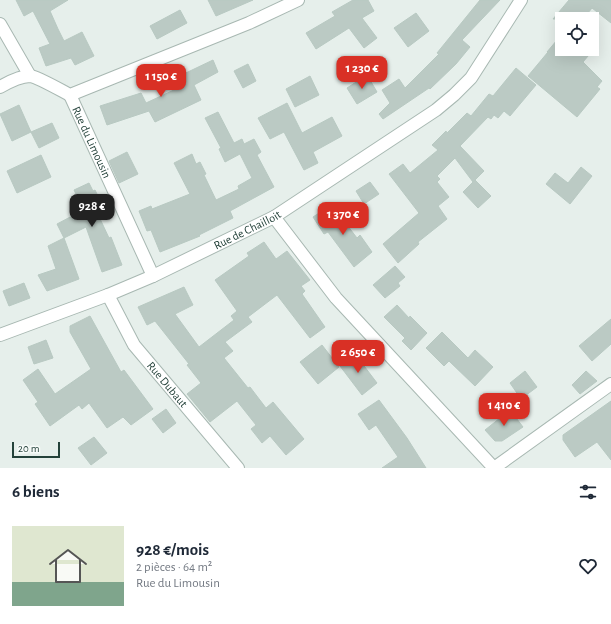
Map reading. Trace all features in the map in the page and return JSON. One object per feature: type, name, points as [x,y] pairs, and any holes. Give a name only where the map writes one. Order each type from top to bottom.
[{"type":"street","points":[[0,24],[30,76],[70,95],[249,23],[298,0]]},
{"type":"street","name":"Rue de Chailloit","points":[[0,334],[108,295],[154,276],[274,217],[436,110],[454,95],[472,78],[521,0]]},
{"type":"street","points":[[0,87],[12,81],[30,76]]},
{"type":"street","name":"Rue du Limousin","points":[[70,95],[154,276]]},
{"type":"street","points":[[274,217],[336,298],[494,468],[611,384]]},
{"type":"street","name":"Rue Dubaut","points":[[108,295],[134,345],[238,468]]},
{"type":"building","points":[[16,0],[68,0],[50,11],[58,29],[64,41],[82,32],[94,56],[75,65],[71,58],[46,66],[39,48],[50,44],[33,11],[24,16]]},
{"type":"building","points":[[208,0],[253,0],[216,16]]},
{"type":"building","points":[[353,0],[368,0],[374,11],[362,18],[377,38],[364,48],[349,28],[316,49],[306,33],[335,16],[332,12]]},
{"type":"building","points":[[480,0],[500,0],[462,40],[470,47],[456,64],[430,89],[429,88],[383,119],[379,114],[390,103],[382,90],[399,79],[405,88],[439,54],[437,53]]},
{"type":"building","points":[[569,0],[611,0],[611,23],[592,8],[589,12],[559,12]]},
{"type":"building","points":[[180,10],[187,23],[157,39],[150,26]]},
{"type":"building","points":[[416,13],[429,31],[408,47],[394,28]]},
{"type":"building","points":[[555,42],[555,56],[588,56],[583,62],[602,81],[597,87],[600,89],[577,117],[528,76]]},
{"type":"building","points":[[213,60],[218,72],[194,85],[201,100],[155,122],[149,111],[107,125],[100,106],[141,93],[146,103],[174,90],[169,81]]},
{"type":"building","points":[[248,64],[256,81],[243,88],[234,71]]},
{"type":"building","points":[[516,68],[536,85],[510,116],[504,111],[498,118],[494,115],[491,119],[488,117],[460,146],[484,171],[473,182],[455,158],[437,176],[440,179],[437,182],[449,197],[438,206],[447,219],[418,242],[419,244],[398,263],[383,244],[419,213],[389,174],[403,164],[410,173],[438,150],[432,145],[446,131],[447,133],[467,113],[471,116],[489,94],[493,96]]},
{"type":"building","points":[[367,75],[377,92],[357,104],[347,88]]},
{"type":"building","points":[[310,76],[319,95],[295,107],[286,89]]},
{"type":"building","points":[[287,103],[302,133],[332,117],[342,136],[313,152],[318,163],[304,170],[284,132],[270,139],[258,118]]},
{"type":"building","points":[[19,105],[31,132],[12,141],[0,114]]},
{"type":"building","points":[[218,112],[234,143],[242,139],[244,144],[254,139],[261,152],[257,155],[274,187],[230,211],[233,218],[199,235],[200,236],[160,252],[151,230],[147,231],[139,211],[151,206],[152,209],[190,194],[174,163],[192,154],[196,164],[200,162],[206,174],[204,175],[216,200],[239,189],[238,186],[252,178],[240,154],[225,162],[219,149],[221,148],[205,118]]},
{"type":"building","points":[[52,123],[59,138],[39,148],[31,132]]},
{"type":"building","points":[[127,152],[138,174],[119,183],[109,161]]},
{"type":"building","points":[[41,155],[51,177],[17,193],[7,171]]},
{"type":"building","points":[[581,167],[592,176],[570,204],[546,184],[555,173],[568,183]]},
{"type":"building","points":[[475,180],[491,196],[478,208],[463,192]]},
{"type":"building","points":[[370,182],[379,194],[364,204],[356,191]]},
{"type":"building","points":[[89,183],[93,191],[95,190],[101,202],[94,206],[109,238],[111,237],[122,265],[102,272],[86,227],[64,238],[57,224],[74,215],[73,213],[83,208],[74,190]]},
{"type":"building","points":[[330,206],[341,223],[344,221],[357,238],[360,235],[372,252],[354,267],[328,232],[324,234],[313,217]]},
{"type":"building","points":[[64,238],[79,279],[47,291],[38,275],[56,269],[48,246]]},
{"type":"building","points":[[264,242],[276,259],[287,251],[310,280],[301,286],[305,291],[302,294],[325,327],[310,338],[277,295],[248,317],[252,322],[225,342],[233,351],[224,358],[248,388],[250,387],[266,408],[273,402],[304,439],[286,455],[270,436],[262,443],[251,429],[256,425],[237,401],[210,422],[187,394],[201,383],[187,365],[189,364],[155,321],[147,325],[138,307],[184,287],[193,305],[175,314],[199,347],[234,320],[231,316],[237,311],[215,280],[249,256],[247,253]]},
{"type":"building","points":[[395,266],[405,277],[398,283],[400,286],[385,298],[373,285]]},
{"type":"building","points":[[24,283],[30,298],[9,306],[3,291]]},
{"type":"building","points":[[397,305],[409,318],[410,316],[427,333],[411,350],[402,341],[405,338],[384,317]]},
{"type":"building","points":[[90,316],[121,372],[124,370],[153,409],[131,425],[123,417],[107,428],[89,403],[82,409],[79,405],[50,426],[35,404],[38,402],[23,380],[38,369],[55,394],[91,369],[70,332],[70,326]]},
{"type":"building","points":[[611,319],[611,344],[592,361],[579,346]]},
{"type":"building","points":[[442,332],[468,358],[475,350],[493,367],[475,386],[449,361],[444,366],[426,348]]},
{"type":"building","points":[[46,340],[53,358],[34,364],[28,347]]},
{"type":"building","points":[[322,345],[339,367],[318,384],[300,362]]},
{"type":"building","points":[[355,354],[377,383],[362,395],[340,366]]},
{"type":"building","points":[[525,371],[537,387],[521,399],[510,383]]},
{"type":"building","points":[[586,371],[597,381],[580,394],[572,385]]},
{"type":"building","points":[[379,400],[407,438],[426,468],[382,468],[398,457],[376,425],[369,430],[358,414]]},
{"type":"building","points":[[611,401],[611,460],[597,442],[575,457],[563,440],[563,435]]},
{"type":"building","points":[[166,409],[176,423],[163,433],[152,419]]},
{"type":"building","points":[[510,410],[523,427],[502,441],[495,441],[485,430]]},
{"type":"building","points":[[94,437],[107,453],[91,465],[78,448]]}]
